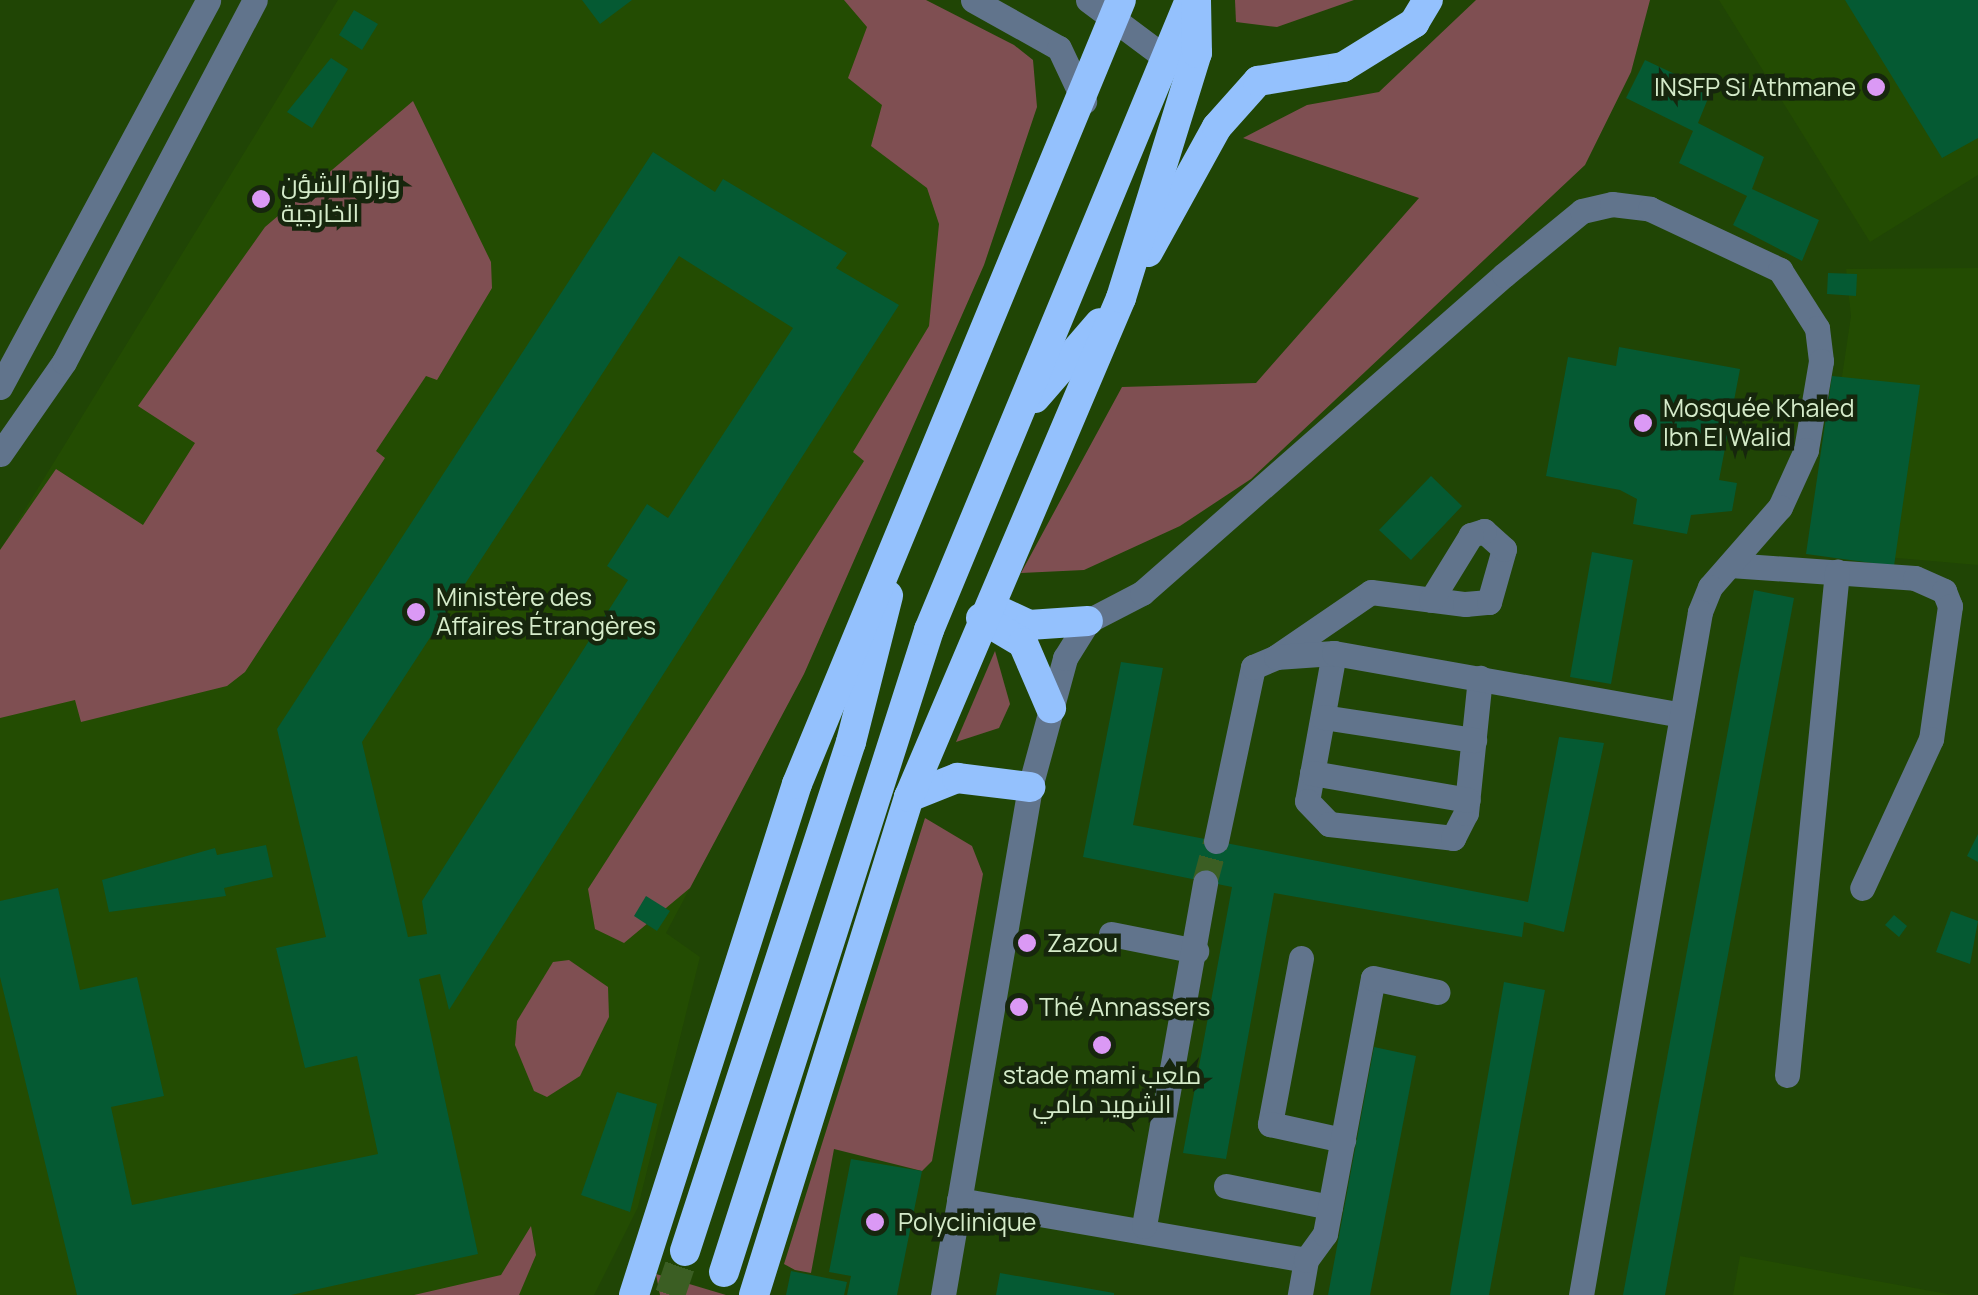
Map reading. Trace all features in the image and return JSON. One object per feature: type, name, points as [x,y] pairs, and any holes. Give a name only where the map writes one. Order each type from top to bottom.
[{"type":"highway","points":[[724,1272],[928,630],[1163,56],[1193,0]]},
{"type":"highway","points":[[1017,419],[1121,298],[1197,53],[1193,0]]},
{"type":"highway","points":[[754,1295],[908,798],[983,611],[1121,298],[1218,127],[1258,81],[1343,67],[1414,23],[1428,0]]},
{"type":"highway","points":[[641,1287],[797,784],[912,501],[1084,101],[1117,7]]},
{"type":"highway","points":[[685,1250],[851,742],[912,501]]},
{"type":"highway","points":[[983,611],[1030,625],[1088,621]]},
{"type":"highway","points":[[983,611],[1022,643],[1051,708]]},
{"type":"highway","points":[[908,798],[957,778],[1030,786]]},
{"type":"street","points":[[0,388],[208,0]]},
{"type":"street","points":[[0,454],[64,362],[256,0]]},
{"type":"street","points":[[973,0],[1059,48],[1084,101]]},
{"type":"street","points":[[1088,0],[1117,7],[1163,56]]},
{"type":"street","points":[[943,1295],[1030,786],[1051,708],[1088,621],[1142,593],[1582,211],[1612,204],[1650,209],[1780,270],[1817,328],[1818,407],[1806,450],[1780,507],[1730,565],[1700,612],[1581,1295]]},
{"type":"street","points":[[1730,565],[1837,571],[1930,582],[1954,624],[1931,739],[1862,888]]},
{"type":"street","points":[[1787,1076],[1837,571]]},
{"type":"street","points":[[1216,841],[1253,668],[1276,657],[1371,592],[1431,600]]},
{"type":"street","points":[[1276,657],[1334,653],[1682,715]]},
{"type":"street","points":[[1334,653],[1312,773],[1311,814],[1329,824],[1453,838],[1468,800],[1480,678]]},
{"type":"street","points":[[1322,716],[1474,740]]},
{"type":"street","points":[[1312,773],[1468,800]]},
{"type":"street","points":[[1144,1226],[1206,882]]},
{"type":"street","points":[[1111,934],[1196,950]]},
{"type":"street","points":[[1301,958],[1270,1124],[1343,1140]]},
{"type":"street","points":[[1300,1295],[1306,1260],[1330,1207],[1373,978],[1436,992]]},
{"type":"street","points":[[1226,1186],[1330,1207]]},
{"type":"street","points":[[960,1200],[1144,1226],[1306,1260]]},
{"type":"shaded area","name":"Ministère des Affaires Étrangères","points":[[338,0],[926,0],[1033,60],[1037,107],[984,265],[804,674],[666,933],[700,957],[638,1207],[594,1295],[0,1295],[0,550]]},
{"type":"shaded area","points":[[844,0],[926,0],[1014,45],[1033,60],[1037,107],[984,265],[804,674],[690,888],[624,943],[595,929],[588,889],[864,461],[853,452],[929,326],[939,224],[927,188],[871,146],[882,105],[848,78],[867,27]]},
{"type":"shaded area","points":[[1235,0],[1354,0],[1277,27],[1236,22]]},
{"type":"shaded area","points":[[1476,0],[1650,0],[1631,72],[1585,165],[1251,479],[1180,526],[1084,570],[1021,573],[1122,387],[1256,383],[1419,198],[1243,138],[1307,105],[1379,92]]},
{"type":"shaded area","name":"INSFP Si Athmane","points":[[1719,0],[1978,0],[1978,175],[1870,242]]},
{"type":"shaded area","points":[[413,101],[491,262],[492,288],[437,380],[426,376],[376,451],[385,458],[245,672],[227,686],[81,722],[75,700],[0,718],[0,550],[56,469],[143,525],[195,443],[138,406],[265,227]]},
{"type":"shaded area","points":[[1978,268],[1978,565],[1816,551],[1851,316],[1846,269]]},
{"type":"shaded area","points":[[995,651],[1010,704],[999,728],[956,742]]},
{"type":"shaded area","points":[[925,818],[972,846],[983,874],[932,1161],[922,1171],[834,1149],[811,1273],[795,1270],[784,1264]]},
{"type":"shaded area","points":[[569,960],[608,987],[609,1017],[580,1076],[547,1097],[534,1091],[515,1045],[517,1021],[553,962]]},
{"type":"shaded area","points":[[531,1226],[536,1255],[519,1295],[414,1295],[501,1275]]},
{"type":"shaded area","points":[[1740,1256],[1953,1295],[1733,1295]]},
{"type":"shaded area","points":[[656,1274],[726,1295],[660,1295]]},
{"type":"building","points":[[582,0],[632,0],[600,24]]},
{"type":"building","points":[[1845,0],[1978,0],[1978,138],[1942,158]]},
{"type":"building","points":[[354,10],[378,24],[362,50],[339,35]]},
{"type":"building","points":[[331,58],[348,69],[312,128],[287,112]]},
{"type":"building","points":[[1645,60],[1711,91],[1698,123],[1764,157],[1752,189],[1819,220],[1802,261],[1733,225],[1747,196],[1679,163],[1693,131],[1626,98]]},
{"type":"building","points":[[653,152],[715,192],[723,179],[847,253],[836,268],[899,305],[449,1010],[440,974],[419,979],[478,1254],[291,1295],[77,1295],[0,977],[0,901],[58,888],[80,990],[137,977],[164,1096],[111,1107],[132,1205],[378,1154],[357,1056],[305,1068],[276,948],[326,937],[277,729]],"holes":[[[679,256],[793,328],[668,518],[647,504],[607,566],[628,580],[422,901],[427,934],[408,937],[362,742]]]},
{"type":"building","points":[[1828,273],[1857,274],[1856,296],[1827,294]]},
{"type":"building","name":"Mosquée Khaled Ibn El Walid","points":[[1619,347],[1740,369],[1719,480],[1737,483],[1732,511],[1691,515],[1687,534],[1633,524],[1637,499],[1620,490],[1546,476],[1568,357],[1616,366]]},
{"type":"building","points":[[1832,376],[1920,385],[1894,566],[1806,554]]},
{"type":"building","points":[[1431,476],[1462,506],[1411,560],[1379,530]]},
{"type":"building","points":[[1592,552],[1633,560],[1611,684],[1570,677]]},
{"type":"building","points":[[1754,590],[1794,598],[1665,1295],[1623,1295]]},
{"type":"building","points":[[1121,662],[1163,668],[1133,825],[1528,902],[1559,737],[1604,743],[1564,932],[1524,922],[1522,937],[1274,893],[1226,1159],[1183,1153],[1232,887],[1083,857]]},
{"type":"building","points":[[1978,834],[1978,862],[1967,856]]},
{"type":"building","points":[[266,845],[273,877],[224,888],[226,896],[109,912],[102,880],[215,848],[217,855]]},
{"type":"building","points":[[646,896],[670,911],[657,931],[634,916]]},
{"type":"building","points":[[1951,911],[1978,921],[1970,964],[1936,952]]},
{"type":"building","points":[[1894,915],[1907,926],[1899,937],[1885,925]]},
{"type":"building","points":[[1504,982],[1545,990],[1489,1295],[1450,1295]]},
{"type":"building","points":[[1374,1047],[1416,1056],[1370,1295],[1328,1295]]},
{"type":"building","points":[[617,1092],[657,1104],[630,1212],[581,1195]]},
{"type":"building","name":"Polyclinique","points":[[851,1159],[922,1171],[897,1295],[847,1295],[851,1276],[829,1272]]},
{"type":"building","points":[[791,1271],[847,1282],[844,1295],[786,1295]]},
{"type":"building","points":[[1000,1273],[1114,1293],[1114,1295],[996,1295]]},
{"type":"tunnel","points":[[1205,882],[1216,841]]},
{"type":"tunnel","points":[[670,1295],[685,1251]]},
{"type":"place","name":"INSFP Si Athmane","points":[[1876,87]]},
{"type":"place","name":"وزارة الشؤن الخارجية","points":[[261,199]]},
{"type":"place","name":"Mosquée Khaled Ibn El Walid","points":[[1643,423]]},
{"type":"place","name":"Ministère des Affaires Étrangères","points":[[416,612]]},
{"type":"place","name":"Zazou","points":[[1027,943]]},
{"type":"place","name":"Thé Annassers","points":[[1019,1007]]},
{"type":"place","name":"stade mami ملعب الشهيد مامي","points":[[1102,1045]]},
{"type":"place","name":"Polyclinique","points":[[875,1222]]}]
